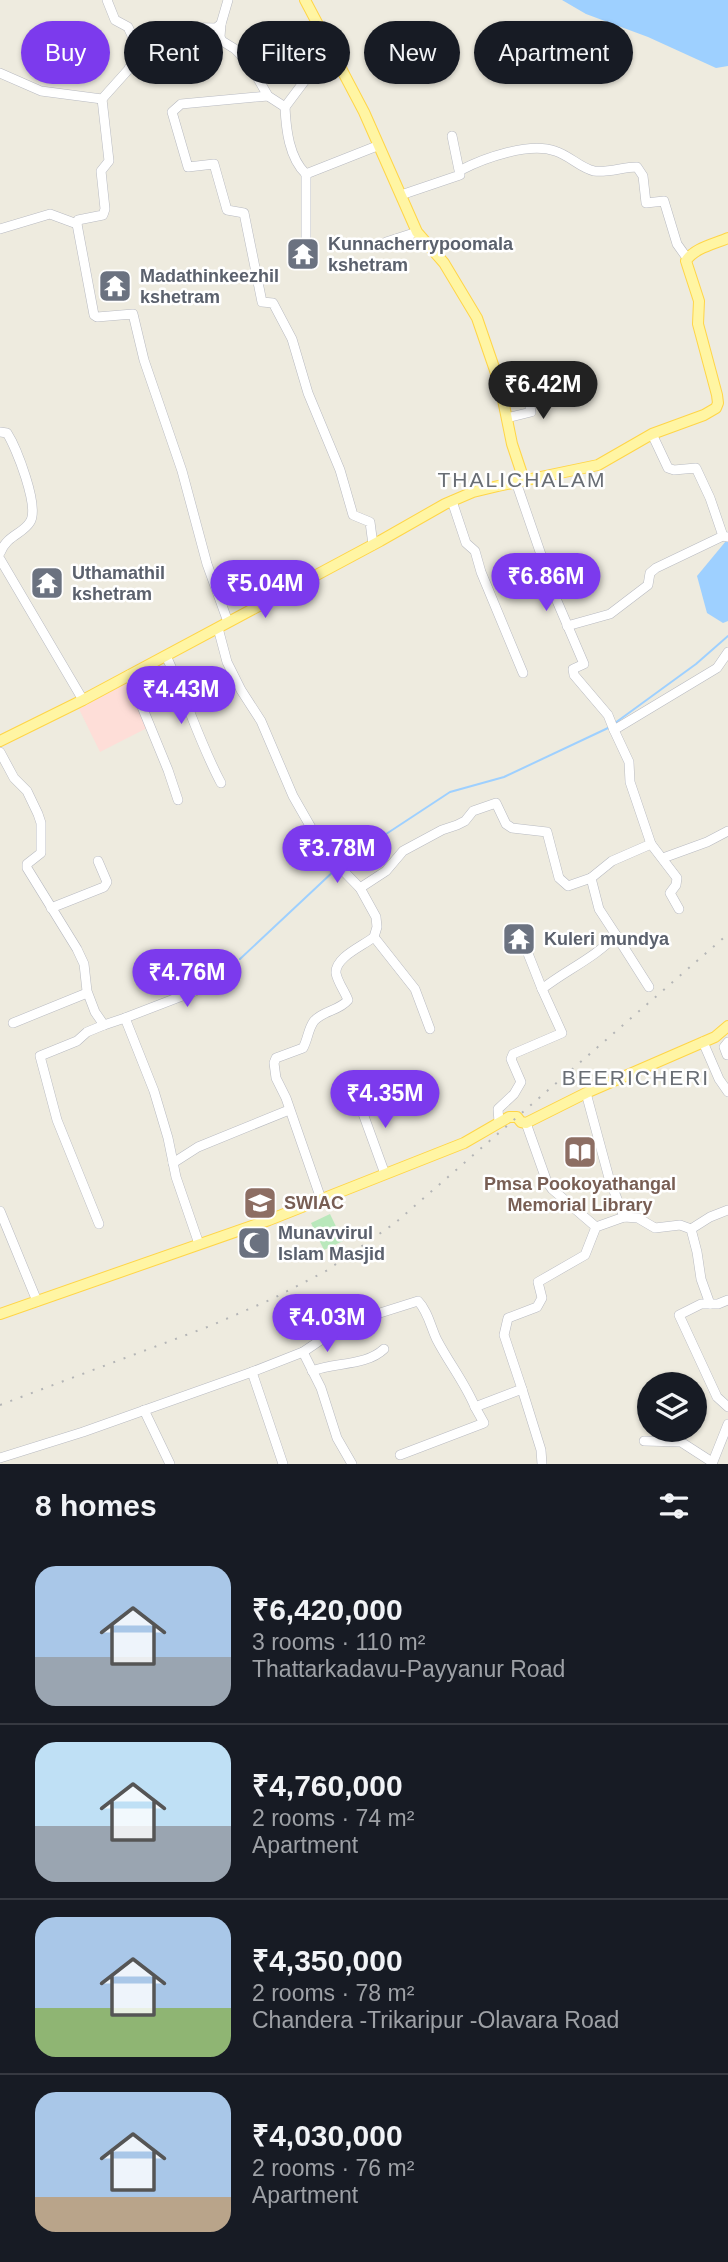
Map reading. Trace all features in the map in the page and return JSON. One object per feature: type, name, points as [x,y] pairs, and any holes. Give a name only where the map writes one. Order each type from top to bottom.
[{"type":"main road","points":[[304,0],[315,21]]},
{"type":"main road","points":[[349,84],[364,112],[417,232],[444,263],[477,318],[500,385],[520,481]]},
{"type":"main road","points":[[0,741],[129,676],[452,501],[473,492],[598,465],[652,434],[716,408],[718,402],[698,324],[699,301],[687,258],[728,238]]},
{"type":"main road","points":[[0,1314],[386,1174],[464,1143],[512,1116],[526,1124],[586,1093],[715,1037],[728,1026]]},
{"type":"street","points":[[107,0],[115,20],[124,25]]},
{"type":"street","points":[[222,21],[228,0]]},
{"type":"street","points":[[223,42],[235,49],[248,63],[268,96],[285,107]]},
{"type":"street","points":[[0,73],[41,91],[102,99]]},
{"type":"street","points":[[124,74],[102,99],[109,161],[101,171],[105,209],[103,215],[78,220],[77,224],[94,315],[97,317],[130,313],[134,317],[144,360],[182,471],[223,625],[227,662],[261,721],[293,796],[325,852],[360,888],[376,916],[374,937],[415,989],[430,1028]]},
{"type":"street","points":[[302,84],[285,107],[286,126],[293,153],[299,167],[306,174],[306,247]]},
{"type":"street","points":[[268,96],[181,104],[173,112],[188,167],[214,164],[227,210],[244,213],[262,302],[273,303],[292,339],[308,393],[340,470],[353,515],[369,522],[373,545]]},
{"type":"street","points":[[401,195],[460,175],[452,136]]},
{"type":"street","points":[[306,174],[377,146]]},
{"type":"street","points":[[461,170],[516,150],[554,150],[592,170],[609,171],[637,167],[643,176],[646,203],[664,201],[677,244],[687,258]]},
{"type":"street","points":[[0,229],[50,214],[77,224]]},
{"type":"street","points":[[386,242],[417,232]]},
{"type":"street","points":[[507,418],[531,412],[527,390]]},
{"type":"street","points":[[0,432],[7,433],[17,449],[29,490],[32,517],[30,523],[4,543],[0,553]]},
{"type":"street","points":[[567,626],[610,614],[648,585],[650,573],[656,568],[725,536],[696,468],[668,468],[652,434]]},
{"type":"street","points":[[520,481],[567,626],[584,664],[573,669],[574,675],[608,715],[629,762],[630,782],[651,844],[677,878],[676,885],[670,892],[679,909]]},
{"type":"street","points":[[452,501],[466,543],[475,551],[481,572],[523,673]]},
{"type":"street","points":[[0,559],[83,700]]},
{"type":"street","points":[[613,727],[717,668],[728,652]]},
{"type":"street","points":[[166,656],[221,783]]},
{"type":"street","points":[[129,676],[178,800]]},
{"type":"street","points":[[0,752],[13,778],[27,791],[41,823],[40,853],[27,864],[27,868],[63,924],[84,964],[88,993],[95,1012],[104,1025]]},
{"type":"street","points":[[360,888],[386,871],[403,851],[465,821],[473,811],[496,803],[506,824],[512,828],[547,832],[559,878],[569,886],[591,878],[612,861],[651,844]]},
{"type":"street","points":[[663,858],[707,842],[728,831]]},
{"type":"street","points":[[51,908],[104,887],[107,882],[98,861]]},
{"type":"street","points":[[591,878],[599,909],[649,987]]},
{"type":"street","points":[[542,989],[596,954],[616,935]]},
{"type":"street","points":[[321,1199],[286,1098],[276,1078],[274,1063],[276,1058],[303,1048],[315,1020],[326,1012],[343,1006],[348,1000],[336,968],[342,959],[374,937]]},
{"type":"street","points":[[499,1122],[498,1109],[514,1094],[521,1082],[511,1059],[513,1054],[562,1033],[527,951]]},
{"type":"street","points":[[99,1224],[57,1119],[40,1056],[77,1041],[87,1032],[194,990],[230,968]]},
{"type":"street","points":[[13,1023],[88,993]]},
{"type":"street","points":[[125,1017],[154,1091],[199,1244]]},
{"type":"street","points":[[703,1042],[719,1079],[728,1092]]},
{"type":"street","points":[[727,1055],[724,1046],[728,1042]]},
{"type":"street","points":[[586,1093],[609,1178],[624,1217]]},
{"type":"street","points":[[357,1097],[386,1174]]},
{"type":"street","points":[[173,1163],[198,1147],[289,1110]]},
{"type":"street","points":[[526,1124],[547,1182],[596,1227]]},
{"type":"street","points":[[691,1229],[728,1210]]},
{"type":"street","points":[[0,1212],[37,1301]]},
{"type":"street","points":[[542,1464],[541,1450],[504,1335],[508,1318],[537,1307],[542,1298],[538,1282],[585,1255],[596,1227],[624,1217],[638,1218],[655,1228],[680,1225],[691,1229]]},
{"type":"street","points":[[691,1229],[701,1279],[710,1304]]},
{"type":"street","points":[[728,1300],[693,1307],[679,1315],[717,1397],[728,1407]]},
{"type":"street","points":[[380,1313],[418,1301],[424,1307],[438,1342],[462,1379],[484,1423],[400,1455]]},
{"type":"street","points":[[0,1458],[83,1432],[252,1372],[303,1352],[334,1331]]},
{"type":"street","points":[[312,1371],[324,1366],[371,1359],[384,1349]]},
{"type":"street","points":[[303,1352],[326,1401],[337,1438],[352,1464]]},
{"type":"street","points":[[252,1372],[283,1464]]},
{"type":"street","points":[[475,1407],[522,1389]]},
{"type":"street","points":[[144,1410],[170,1464]]},
{"type":"street","points":[[681,1442],[712,1463],[728,1424]]},
{"type":"shaded area","points":[[128,680],[147,728],[100,752],[79,709]]},
{"type":"green space","points":[[330,1214],[343,1241],[324,1250],[311,1223]]},
{"type":"water","points":[[562,0],[728,0],[728,66],[716,68],[633,31],[633,21],[605,21]]},
{"type":"water","points":[[726,541],[728,621],[723,623],[707,613],[697,576]]},
{"type":"waterway","points":[[615,723],[696,664],[728,636]]},
{"type":"waterway","points":[[342,863],[450,792],[504,777],[608,728]]},
{"type":"waterway","points":[[240,959],[336,869]]},
{"type":"railway","points":[[0,1405],[210,1326],[272,1299],[326,1271],[395,1223],[728,934]]},
{"type":"place","name":"Kunnacherrypoomala kshetram","points":[[303,254]]},
{"type":"place","name":"Madathinkeezhil kshetram","points":[[115,286]]},
{"type":"place","name":"Uthamathil kshetram","points":[[47,583]]},
{"type":"place","name":"Kuleri mundya","points":[[519,939]]},
{"type":"place","name":"Pmsa Pookoyathangal Memorial Library","points":[[580,1152]]},
{"type":"place","name":"SWIAC","points":[[260,1203]]},
{"type":"place","name":"Munavvirul Islam Masjid","points":[[254,1243]]},
{"type":"district","name":"THALICHALAM","points":[[522,479]]},
{"type":"district","name":"BEERICHERI","points":[[636,1077]]}]
